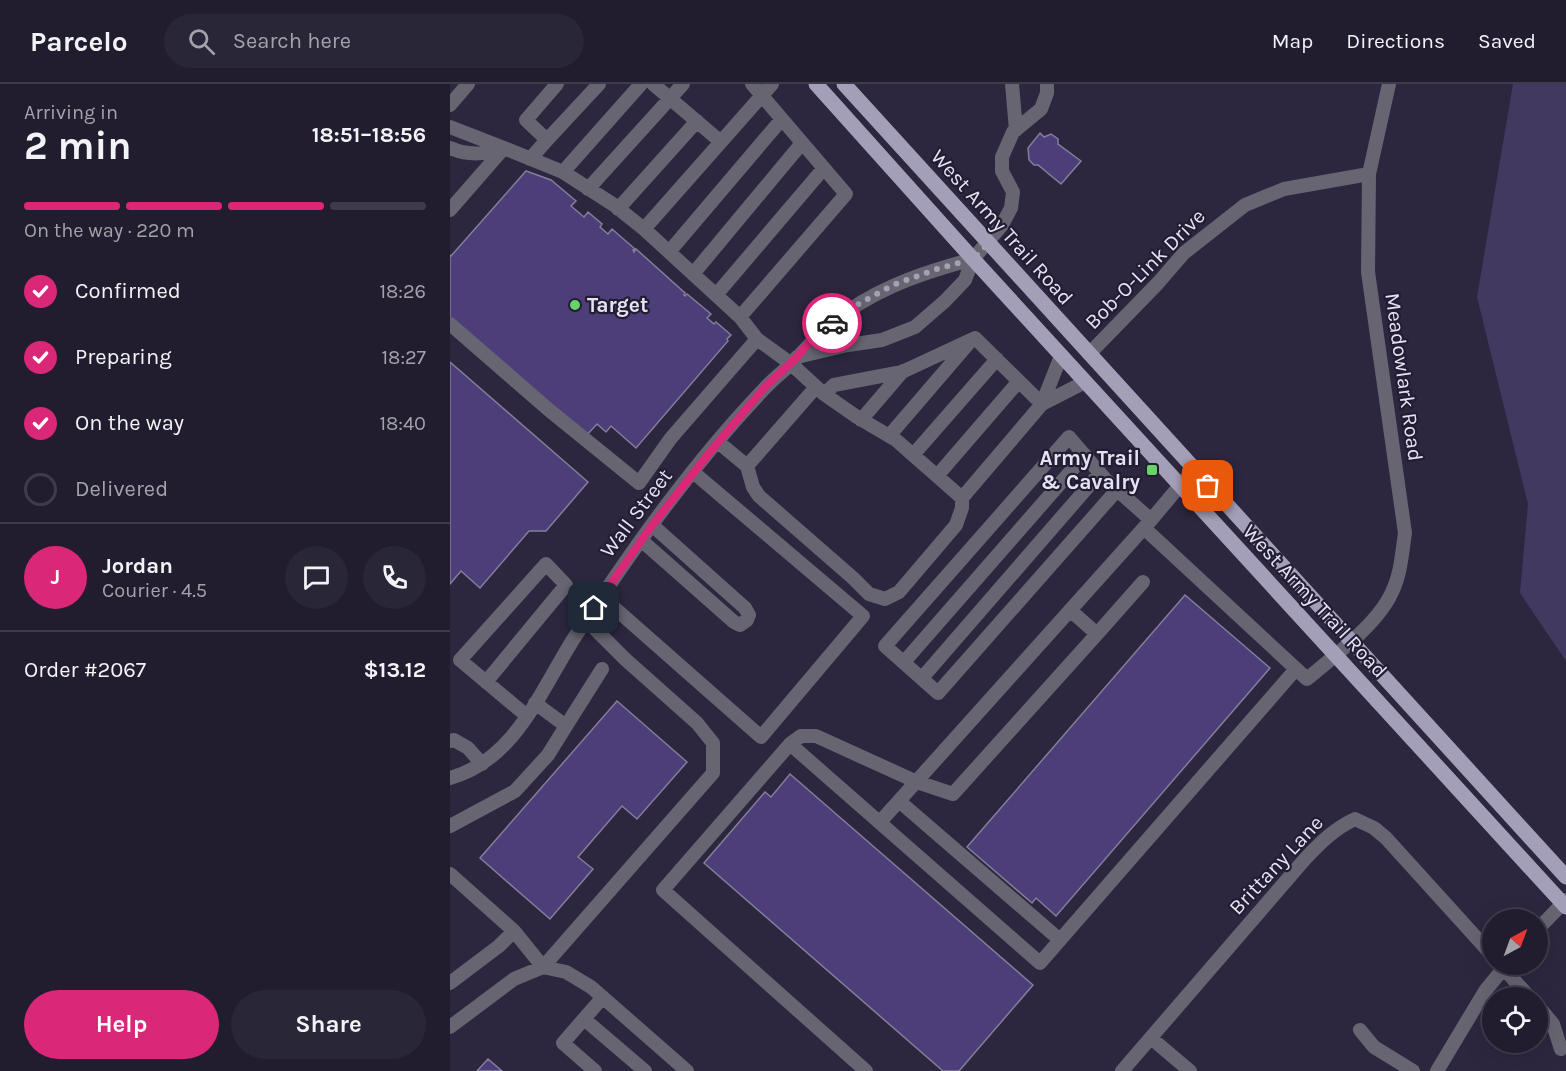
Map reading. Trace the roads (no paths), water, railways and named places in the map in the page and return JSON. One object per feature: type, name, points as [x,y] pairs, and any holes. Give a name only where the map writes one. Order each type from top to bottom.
[{"type":"main road","name":"West Army Trail Road","points":[[816,84],[1061,356],[1565,903]]},
{"type":"main road","name":"West Army Trail Road","points":[[844,84],[1193,470],[1566,877]]},
{"type":"street","points":[[450,105],[468,84]]},
{"type":"street","points":[[547,140],[526,120],[557,84]]},
{"type":"street","points":[[530,159],[599,84]]},
{"type":"street","points":[[563,172],[641,84]]},
{"type":"street","points":[[653,84],[721,142]]},
{"type":"street","points":[[588,189],[683,84]]},
{"type":"street","points":[[741,317],[846,194],[752,84]]},
{"type":"street","points":[[644,229],[772,84]]},
{"type":"street","points":[[1012,84],[1016,130]]},
{"type":"street","points":[[1016,130],[1041,109],[1047,93],[1047,84]]},
{"type":"street","name":"Meadowlark Road","points":[[1296,669],[1307,679],[1381,612],[1393,591],[1401,561],[1405,532],[1368,272],[1368,174],[1389,84]]},
{"type":"street","points":[[669,252],[782,119]]},
{"type":"street","points":[[618,209],[697,121]]},
{"type":"street","points":[[450,128],[563,172],[618,209],[644,229],[741,317],[757,339],[794,360],[820,390],[861,420],[889,436],[962,498]]},
{"type":"street","name":"Wall Street","points":[[794,360],[848,345],[882,340],[915,327],[945,301],[964,280],[973,259],[988,244],[1011,208],[1012,192],[1002,171],[1002,157],[1016,130]]},
{"type":"street","points":[[693,274],[802,143]]},
{"type":"street","points":[[450,148],[460,153],[486,154],[504,148]]},
{"type":"street","points":[[450,210],[504,148]]},
{"type":"street","points":[[716,295],[824,168]]},
{"type":"street","name":"Bob-O-Link Drive","points":[[1089,354],[1185,253],[1245,205],[1284,189],[1368,174]]},
{"type":"street","name":"Wall Street","points":[[450,778],[482,764],[507,743],[527,716],[586,620],[652,525],[693,472],[765,387],[794,360],[811,340],[848,310],[884,290],[937,269],[973,259]]},
{"type":"street","points":[[450,324],[549,410],[639,483],[670,438],[757,339]]},
{"type":"street","points":[[747,466],[820,390],[903,371],[975,338],[1042,404]]},
{"type":"street","points":[[889,436],[972,339]]},
{"type":"street","points":[[718,442],[747,466],[753,487],[759,496],[869,594],[885,599],[899,592],[956,525],[962,508],[962,498],[1042,404],[1061,356]]},
{"type":"street","points":[[913,455],[997,359]]},
{"type":"street","points":[[861,420],[903,371]]},
{"type":"street","points":[[937,476],[1019,381]]},
{"type":"street","points":[[1042,404],[1085,382]]},
{"type":"street","points":[[790,744],[1040,963],[1296,669],[1148,524],[1069,436],[885,646],[938,693],[1117,490]]},
{"type":"street","points":[[904,662],[1085,455]]},
{"type":"street","points":[[880,822],[1148,524],[1193,470]]},
{"type":"street","points":[[602,597],[761,736],[863,616],[693,472]]},
{"type":"street","points":[[922,678],[1100,473]]},
{"type":"street","points":[[641,540],[740,626],[747,620],[749,615],[745,608],[652,525]]},
{"type":"street","points":[[486,682],[566,585],[546,564],[455,656],[486,682],[527,716]]},
{"type":"street","points":[[704,596],[716,582]]},
{"type":"street","points":[[866,1071],[663,890],[790,744],[801,736],[816,736],[916,782],[953,794],[1143,582]]},
{"type":"street","points":[[1070,610],[1096,634]]},
{"type":"street","points":[[450,1027],[514,979],[543,967],[713,773],[713,743],[697,723],[625,659],[586,620]]},
{"type":"street","points":[[450,826],[515,791],[548,755],[602,669]]},
{"type":"street","points":[[535,703],[566,726]]},
{"type":"street","points":[[451,739],[468,748],[482,764]]},
{"type":"street","points":[[899,801],[1060,940]]},
{"type":"street","name":"Brittany Lane","points":[[1151,1038],[1305,859],[1339,826],[1355,819],[1374,828],[1386,838],[1482,944]]},
{"type":"street","points":[[450,874],[514,931],[543,967],[566,972],[591,987],[687,1071]]},
{"type":"street","points":[[1548,919],[1565,903]]},
{"type":"street","points":[[452,978],[499,946],[514,931]]},
{"type":"street","points":[[1437,1071],[1497,975]]},
{"type":"street","points":[[1511,975],[1521,987]]},
{"type":"street","points":[[595,1071],[563,1043],[603,997]]},
{"type":"street","points":[[1548,1018],[1553,1024],[1561,1049]]},
{"type":"street","points":[[584,1019],[645,1071]]},
{"type":"street","points":[[1360,1029],[1374,1047],[1413,1071]]},
{"type":"street","points":[[1122,1071],[1151,1038],[1190,1071]]},
{"type":"place","name":"Target","points":[[575,305]]},
{"type":"place","name":"Army Trail & Cavalry","points":[[1152,470]]}]
